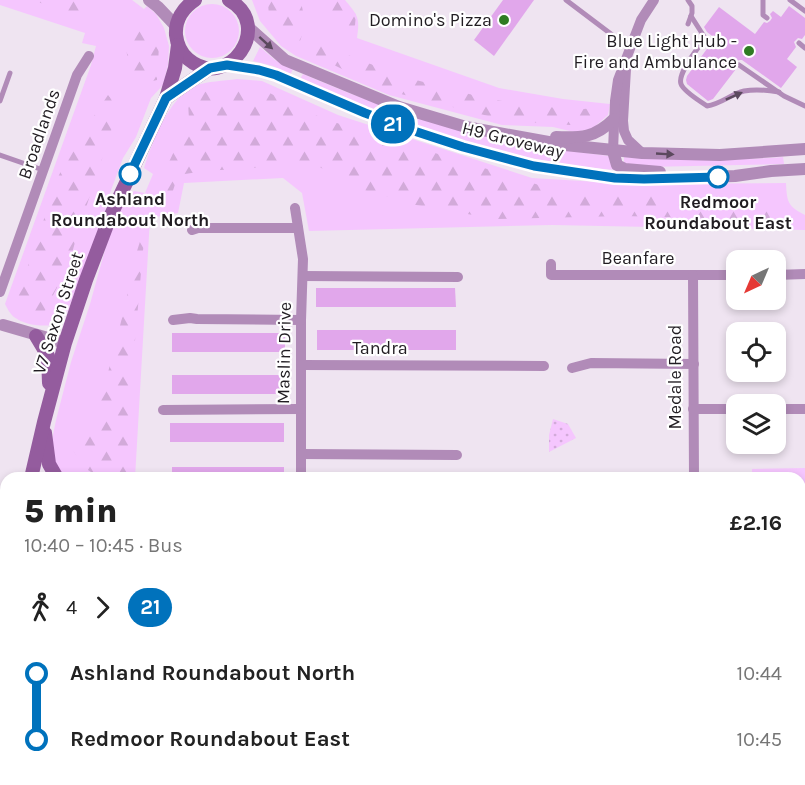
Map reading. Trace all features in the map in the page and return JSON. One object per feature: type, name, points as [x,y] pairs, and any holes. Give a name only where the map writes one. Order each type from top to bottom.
[{"type":"main road","points":[[176,26],[187,5],[195,0]]},
{"type":"main road","points":[[178,45],[183,54],[200,66],[210,68],[227,65],[236,58],[244,49],[248,38],[248,27],[242,5],[229,0]]},
{"type":"main road","name":"V7 Saxon Street","points":[[32,472],[65,344],[92,261],[166,98],[175,68],[178,45],[176,26]]},
{"type":"main road","points":[[166,98],[210,68]]},
{"type":"main road","points":[[36,336],[48,356],[48,406]]},
{"type":"main road","points":[[44,422],[49,464],[54,472]]},
{"type":"street","points":[[654,0],[647,5],[618,80],[613,151],[617,165],[625,169],[668,172],[684,178]]},
{"type":"street","points":[[149,1],[176,26]]},
{"type":"street","name":"H9 Groveway","points":[[248,27],[285,60],[399,107],[466,127],[565,145],[642,153],[720,155],[805,149]]},
{"type":"street","name":"Broadlands","points":[[0,292],[77,75],[89,56]]},
{"type":"street","points":[[626,63],[624,131],[628,140],[642,153]]},
{"type":"street","name":"H9 Groveway","points":[[227,65],[276,75],[418,133],[534,166],[615,178],[735,176],[805,169]]},
{"type":"street","points":[[498,134],[575,138],[589,136],[602,130],[614,118]]},
{"type":"street","name":"Maslin Drive","points":[[295,208],[303,259],[301,472]]},
{"type":"street","points":[[192,230],[198,228],[298,228]]},
{"type":"street","name":"Beanfare","points":[[551,274],[726,275]]},
{"type":"street","points":[[786,275],[805,274]]},
{"type":"street","name":"Medale Road","points":[[693,275],[694,472]]},
{"type":"street","points":[[303,276],[458,277]]},
{"type":"street","points":[[173,320],[190,318],[197,320],[302,320]]},
{"type":"street","points":[[1,322],[36,336],[65,344]]},
{"type":"street","points":[[572,368],[591,363],[694,364]]},
{"type":"street","name":"Tandra","points":[[302,365],[544,366]]},
{"type":"street","points":[[163,410],[301,409]]},
{"type":"street","points":[[693,409],[726,409]]},
{"type":"street","points":[[786,409],[805,409]]},
{"type":"street","points":[[301,454],[457,455]]},
{"type":"lane","points":[[566,0],[615,37],[631,45]]},
{"type":"lane","points":[[688,0],[692,6],[688,24]]},
{"type":"lane","points":[[763,0],[763,15],[767,18]]},
{"type":"lane","points":[[790,0],[805,11]]},
{"type":"lane","points":[[691,16],[705,38],[683,70],[680,82],[682,87],[708,106],[744,91],[779,92]]},
{"type":"lane","points":[[799,43],[805,48]]},
{"type":"lane","points":[[739,64],[779,92],[805,106]]},
{"type":"lane","points":[[0,101],[10,73]]},
{"type":"lane","points":[[0,155],[44,170]]},
{"type":"green space","points":[[0,0],[132,0],[144,9],[147,6],[156,14],[164,28],[169,46],[168,65],[163,85],[151,98],[136,137],[123,158],[67,313],[59,324],[41,325],[24,322],[13,316],[5,304],[96,46],[82,43],[85,33],[0,5]]},
{"type":"green space","points":[[32,0],[92,0],[99,18],[62,10]]},
{"type":"green space","points":[[252,0],[345,0],[357,17],[357,38],[499,88],[610,104],[608,115],[592,129],[574,132],[553,127],[502,125],[389,95],[296,56],[281,46],[260,21]]},
{"type":"green space","points":[[266,0],[300,0],[304,26],[296,52],[270,26]]},
{"type":"green space","points":[[323,0],[344,0],[345,6],[356,14],[351,34],[323,19]]},
{"type":"green space","points":[[207,4],[217,4],[227,8],[235,16],[239,31],[235,46],[227,54],[217,58],[207,58],[197,54],[189,46],[185,36],[185,26],[189,16],[197,8]]},
{"type":"green space","points":[[143,20],[159,46],[157,80],[131,86],[125,39],[130,22]]},
{"type":"green space","points":[[316,41],[362,61],[416,80],[469,94],[507,102],[574,110],[603,107],[595,121],[585,126],[500,119],[397,93],[360,78],[314,55]]},
{"type":"green space","points":[[260,47],[275,60],[293,69],[290,75],[273,66],[253,61]]},
{"type":"green space","points":[[303,74],[415,117],[480,135],[541,147],[609,156],[618,170],[577,166],[495,150],[416,125],[338,96],[300,79]]},
{"type":"green space","points":[[237,79],[262,81],[338,115],[532,178],[632,184],[786,183],[791,206],[805,215],[805,230],[552,225],[309,231],[302,193],[283,178],[184,183],[178,213],[150,218],[135,472],[59,472],[53,461],[52,440],[56,420],[108,239],[121,206],[134,191],[145,193],[153,174],[144,168],[147,158],[170,110],[186,92],[195,86]]},
{"type":"green space","points":[[244,85],[266,91],[304,111],[337,123],[565,193],[677,197],[728,195],[771,197],[785,220],[623,216],[496,219],[416,205],[360,189],[314,164],[205,171],[178,175],[168,206],[152,208],[143,250],[130,397],[127,472],[91,472],[85,468],[68,443],[93,431],[137,251],[158,185],[189,120],[188,101],[212,88]]},
{"type":"green space","points":[[108,95],[119,107],[69,264],[43,315],[27,316],[16,301],[59,175],[80,137]]},
{"type":"green space","points":[[624,157],[704,160],[783,157],[784,164],[646,167],[632,166],[624,162]]},
{"type":"green space","points":[[553,419],[568,424],[576,438],[549,452],[549,435]]},
{"type":"green space","points":[[805,468],[805,472],[752,472],[752,469]]},
{"type":"building","name":"Domino's Pizza","points":[[503,0],[534,0],[494,56],[474,40]]},
{"type":"building","name":"Blue Light Hub - Fire and Ambulance","points":[[789,6],[805,18],[805,35],[794,42],[796,47],[787,59],[797,67],[781,88],[742,60],[735,63],[736,69],[713,99],[708,101],[687,84],[687,76],[715,38],[704,27],[719,7],[755,34],[764,22],[770,21],[772,18],[770,14],[773,11],[781,17]]},
{"type":"building","points":[[316,288],[455,288],[456,307],[316,307]]},
{"type":"building","points":[[317,330],[456,330],[456,350],[317,350]]},
{"type":"building","points":[[172,333],[285,333],[285,352],[172,352]]},
{"type":"building","points":[[172,375],[284,375],[284,394],[172,394]]},
{"type":"building","points":[[170,423],[284,423],[284,442],[170,442]]},
{"type":"building","points":[[172,467],[284,467],[284,472],[172,472]]},
{"type":"bus line","name":"21","points":[[130,174],[166,98],[210,68],[227,65],[276,75],[408,129],[534,166],[615,178],[718,177]]},
{"type":"place","name":"Domino's Pizza","points":[[504,20]]},
{"type":"place","name":"Blue Light Hub - Fire and Ambulance","points":[[749,51]]},
{"type":"place","name":"Ashland Roundabout North","points":[[130,174]]},
{"type":"place","name":"Redmoor Roundabout East","points":[[718,177]]}]
